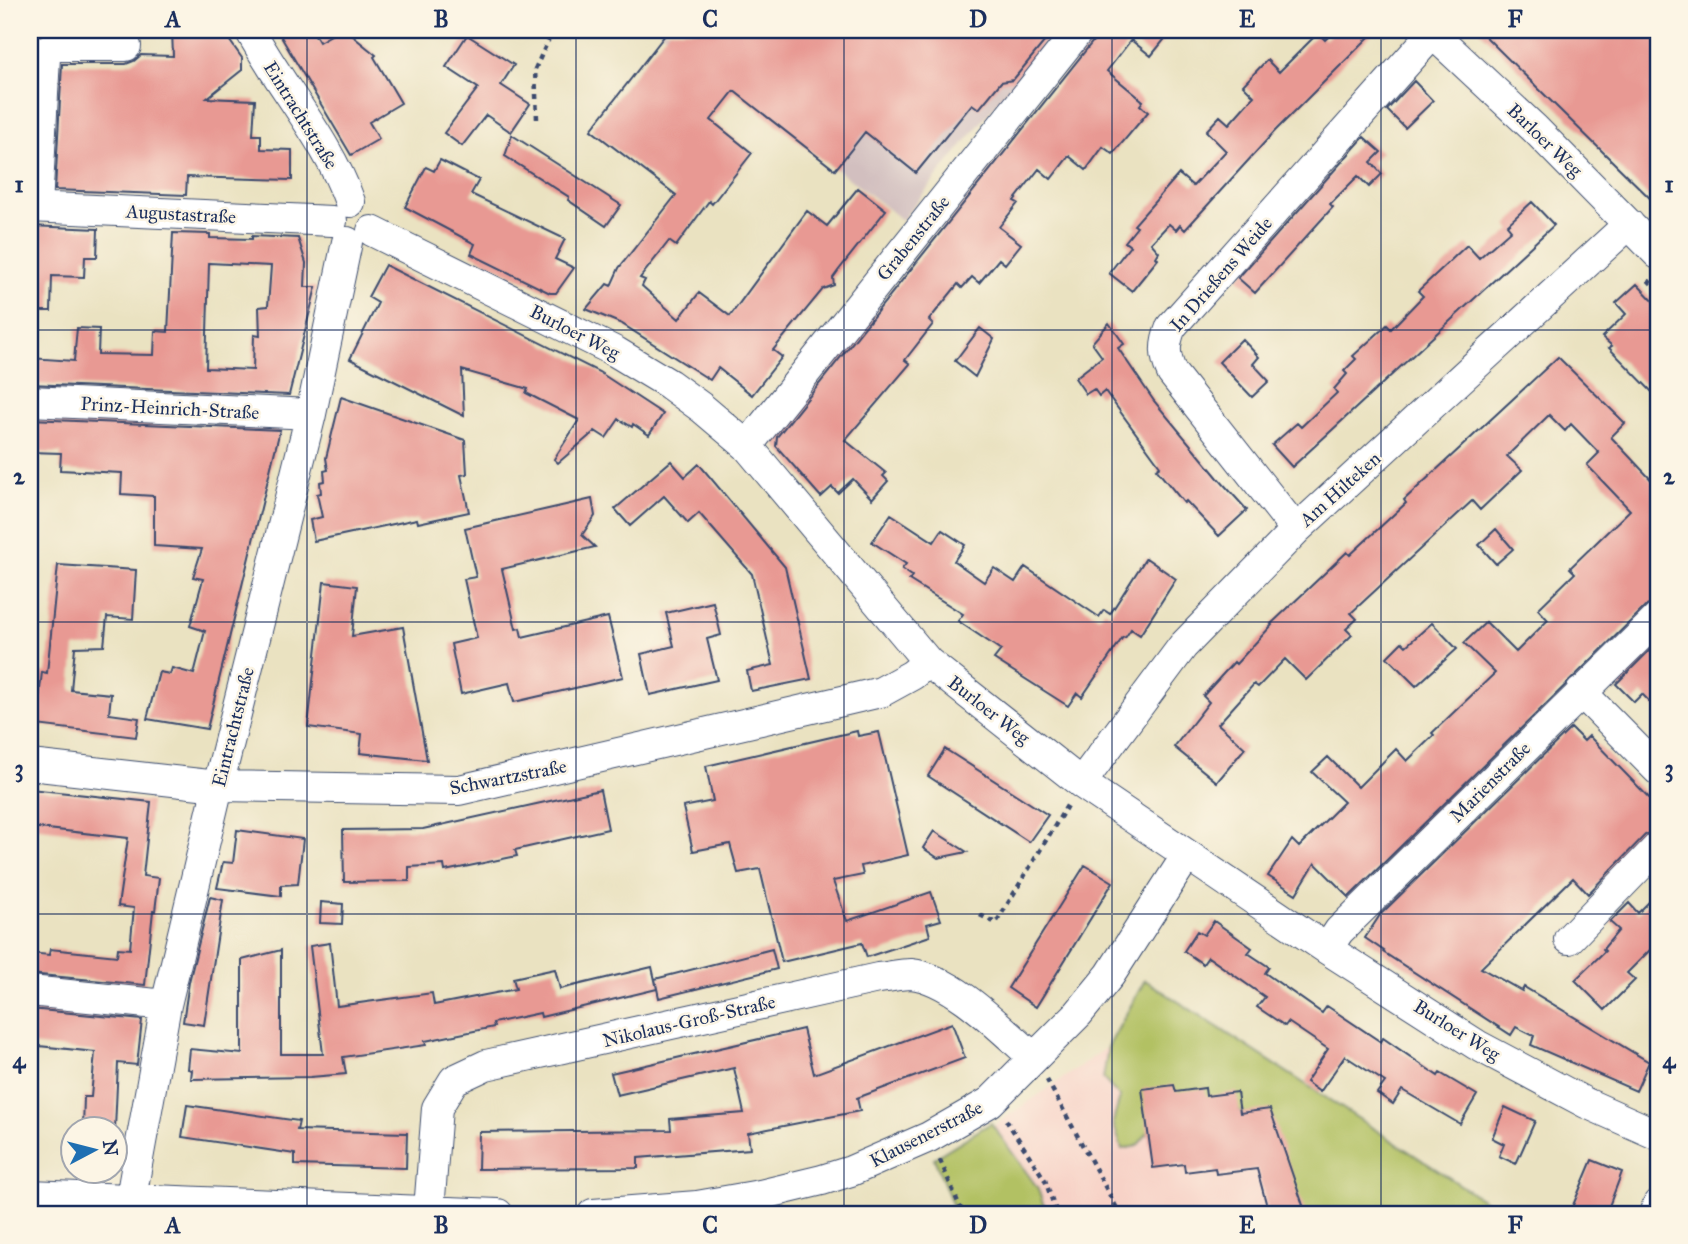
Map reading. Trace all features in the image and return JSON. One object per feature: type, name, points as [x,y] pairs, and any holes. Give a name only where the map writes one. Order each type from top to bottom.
[{"type":"street","name":"Eintrachtstraße","points":[[129,1207],[166,1005],[311,414],[350,224],[344,186],[250,30]]},
{"type":"street","name":"Grabenstraße","points":[[747,446],[1079,30]]},
{"type":"street","name":"Barloer Weg","points":[[1431,31],[1535,129],[1658,254]]},
{"type":"street","name":"In Drießens Weide","points":[[1296,530],[1172,373],[1165,358],[1165,342],[1171,327],[1431,31]]},
{"type":"street","points":[[34,207],[47,50],[57,46],[126,46]]},
{"type":"street","name":"Augustastraße","points":[[34,207],[350,224]]},
{"type":"street","name":"Burloer Weg","points":[[350,224],[616,352],[680,392],[747,446],[928,662],[1081,783],[1327,949],[1477,1045],[1586,1103],[1658,1135]]},
{"type":"street","name":"Am Hilteken","points":[[1081,783],[1183,646],[1296,530],[1629,224]]},
{"type":"street","name":"Prinz-Heinrich-Straße","points":[[30,401],[311,414]]},
{"type":"street","name":"Marienstraße","points":[[1327,949],[1339,931],[1658,618]]},
{"type":"street","name":"Schwartzstraße","points":[[30,765],[218,786],[460,790],[881,692],[912,676],[928,662]]},
{"type":"street","points":[[1581,692],[1658,770]]},
{"type":"street","points":[[1569,939],[1658,847]]},
{"type":"street","name":"Klausenerstraße","points":[[593,1214],[698,1210],[822,1180],[851,1171],[929,1137],[990,1102],[1078,1013],[1110,975],[1187,855]]},
{"type":"street","name":"Nikolaus-Groß-Straße","points":[[429,1210],[438,1108],[454,1080],[486,1065],[878,978],[911,974],[936,982],[961,997],[1034,1058]]},
{"type":"street","points":[[30,991],[166,1005]]},
{"type":"street","points":[[30,1195],[129,1207],[429,1210],[498,1214]]},
{"type":"street","points":[[1654,1214],[1658,1204]]},
{"type":"path","points":[[537,119],[535,69],[553,30]]},
{"type":"path","points":[[980,915],[996,923],[1081,783]]},
{"type":"path","points":[[1034,1058],[1120,1214]]},
{"type":"path","points":[[990,1102],[1000,1110],[1045,1180],[1057,1214]]},
{"type":"path","points":[[929,1137],[963,1214]]},
{"type":"shaded area","points":[[659,30],[1056,30],[902,220]]},
{"type":"shaded area","points":[[1145,980],[1502,1212],[1501,1214],[968,1214],[946,1159],[1108,1047]]},
{"type":"green space","points":[[1145,980],[1502,1212],[1501,1214],[1299,1214],[1280,1150],[1261,1122],[1225,1103],[1154,1125],[1137,1146],[1122,1149],[1113,1122],[1120,1097],[1103,1079],[1108,1047]]},
{"type":"green space","points":[[991,1123],[1037,1187],[1047,1214],[956,1214],[934,1158]]},
{"type":"building","points":[[172,30],[222,30],[242,58],[242,70],[207,98],[255,100],[253,135],[261,135],[261,149],[292,150],[292,180],[187,177],[186,195],[55,190],[62,64],[126,64],[141,55],[173,56]]},
{"type":"building","points":[[277,30],[312,30],[319,42],[340,30],[350,30],[355,38],[376,55],[374,57],[401,103],[369,122],[379,139],[351,155]]},
{"type":"building","points":[[669,30],[1054,30],[1013,80],[1001,82],[979,109],[972,104],[916,173],[865,132],[835,170],[734,91],[711,120],[752,153],[712,204],[709,201],[676,246],[669,241],[640,278],[645,280],[642,286],[679,319],[699,293],[730,316],[807,211],[827,226],[858,188],[886,210],[833,278],[834,285],[823,289],[773,350],[782,357],[752,395],[718,368],[710,380],[622,324],[586,309],[607,284],[611,286],[619,268],[676,195],[591,130]]},
{"type":"building","points":[[1102,30],[1172,30],[1151,56],[1131,40],[1107,71],[1143,101],[1140,105],[1148,112],[1113,154],[1103,147],[1086,170],[1069,156],[1051,179],[1039,169],[1014,201],[1018,203],[999,227],[1021,244],[1005,264],[999,259],[979,283],[972,277],[962,288],[958,284],[929,320],[933,324],[905,360],[910,364],[845,440],[886,473],[883,476],[888,481],[872,499],[853,479],[838,493],[832,487],[821,497],[776,446],[777,437]]},
{"type":"building","points":[[1335,30],[1376,30],[1275,131],[1185,230],[1180,225],[1176,230],[1169,224],[1151,243],[1159,252],[1156,257],[1158,259],[1132,291],[1109,273],[1130,246],[1125,242],[1137,227],[1134,225],[1179,174],[1193,186],[1226,151],[1206,131],[1220,116],[1229,124],[1254,96],[1243,85],[1267,60],[1279,72],[1318,33],[1325,40]]},
{"type":"building","points":[[1479,30],[1658,30],[1658,206],[1556,106]]},
{"type":"building","points":[[467,35],[514,65],[501,85],[530,104],[511,132],[486,115],[462,146],[444,133],[478,88],[446,67]]},
{"type":"building","points":[[1414,81],[1433,101],[1405,128],[1387,110]]},
{"type":"building","points":[[512,135],[621,205],[606,226],[568,200],[569,197],[505,156]]},
{"type":"building","points":[[1364,137],[1381,152],[1371,162],[1382,174],[1369,187],[1358,176],[1330,204],[1333,207],[1255,293],[1238,278]]},
{"type":"building","points":[[440,160],[479,180],[471,194],[565,239],[555,259],[574,268],[556,293],[550,293],[471,254],[475,244],[405,207],[426,167],[434,171]]},
{"type":"building","points":[[1532,202],[1554,225],[1292,467],[1272,445],[1297,423],[1301,427],[1337,393],[1334,389],[1347,374],[1344,371],[1356,359],[1353,356],[1387,325],[1391,329],[1423,296],[1418,291],[1467,245],[1479,258],[1511,230],[1507,225]]},
{"type":"building","points":[[30,226],[98,229],[97,257],[85,257],[84,277],[52,276],[51,311],[30,311]]},
{"type":"building","points":[[173,233],[210,234],[210,238],[298,238],[306,263],[305,287],[316,287],[289,395],[30,384],[30,358],[74,361],[77,328],[99,329],[98,354],[154,355],[155,331],[168,332]],"holes":[[[209,263],[271,266],[268,306],[259,307],[260,336],[254,335],[253,370],[206,368]]]},
{"type":"building","points":[[385,265],[599,372],[663,414],[649,435],[633,424],[632,427],[619,419],[606,438],[595,431],[558,463],[554,459],[579,420],[526,393],[528,389],[462,370],[464,416],[350,359],[378,303],[368,297]]},
{"type":"building","points":[[1637,284],[1658,306],[1658,398],[1609,348],[1612,346],[1602,337],[1626,314],[1616,303]]},
{"type":"building","points":[[1109,323],[1124,344],[1118,348],[1154,401],[1247,510],[1219,536],[1186,501],[1184,503],[1156,469],[1160,466],[1105,391],[1099,396],[1094,389],[1086,394],[1075,378],[1102,357],[1092,343]]},
{"type":"building","points":[[980,328],[994,339],[975,377],[955,361]]},
{"type":"building","points":[[1242,339],[1259,357],[1253,364],[1269,381],[1252,397],[1219,362]]},
{"type":"building","points":[[1558,357],[1625,423],[1611,437],[1658,487],[1658,601],[1646,606],[1349,897],[1315,863],[1296,894],[1268,876],[1292,840],[1299,847],[1344,802],[1312,772],[1328,757],[1358,787],[1396,749],[1407,761],[1434,735],[1432,733],[1495,673],[1464,643],[1486,622],[1516,652],[1548,620],[1538,609],[1575,573],[1570,568],[1630,510],[1587,465],[1599,453],[1571,424],[1565,431],[1549,415],[1507,456],[1522,470],[1480,510],[1472,501],[1351,613],[1357,619],[1346,629],[1352,635],[1306,680],[1285,659],[1258,687],[1254,684],[1218,724],[1245,748],[1217,782],[1174,747],[1209,702],[1203,696],[1271,624],[1347,552],[1350,555],[1406,503],[1404,500]]},
{"type":"building","points":[[341,397],[465,440],[467,474],[461,475],[469,512],[418,523],[417,519],[314,541],[310,520],[322,517],[317,494],[321,493],[320,482],[325,481],[324,471],[328,470],[326,458]]},
{"type":"building","points":[[30,419],[280,430],[207,729],[147,719],[159,672],[170,674],[172,668],[194,674],[205,631],[190,626],[203,579],[193,577],[202,549],[154,546],[154,496],[121,494],[122,473],[60,470],[61,453],[30,452]]},
{"type":"building","points":[[671,461],[685,477],[699,464],[785,567],[811,679],[751,691],[747,671],[773,665],[752,574],[699,513],[688,523],[664,496],[630,526],[615,509]]},
{"type":"building","points":[[592,499],[595,516],[582,535],[595,547],[502,569],[516,629],[520,628],[522,637],[608,617],[623,677],[514,702],[509,683],[461,694],[451,644],[477,638],[464,579],[476,577],[465,528]]},
{"type":"building","points":[[891,514],[934,542],[942,530],[965,545],[954,561],[984,582],[994,568],[1015,582],[1025,567],[1099,617],[1104,610],[1110,614],[1146,558],[1176,579],[1140,635],[1131,629],[1082,697],[1077,693],[1068,706],[994,659],[1001,650],[958,621],[963,614],[909,580],[912,576],[902,569],[906,564],[872,542]]},
{"type":"building","points":[[1496,529],[1513,549],[1496,564],[1479,545]]},
{"type":"building","points":[[58,565],[136,570],[133,619],[107,617],[104,646],[75,647],[71,690],[111,694],[109,714],[139,718],[136,737],[36,725],[42,672],[47,673]]},
{"type":"building","points":[[324,582],[357,586],[352,636],[403,627],[427,760],[360,753],[362,734],[308,727]]},
{"type":"building","points":[[713,602],[721,635],[707,639],[717,680],[650,695],[641,654],[674,646],[666,613]]},
{"type":"building","points":[[1432,623],[1457,649],[1416,686],[1387,657],[1402,642],[1406,646]]},
{"type":"building","points":[[1658,642],[1658,710],[1642,694],[1634,702],[1616,684]]},
{"type":"building","points":[[1571,728],[1584,741],[1589,736],[1658,807],[1658,830],[1645,835],[1588,894],[1573,878],[1481,968],[1522,991],[1524,987],[1649,1062],[1636,1091],[1531,1045],[1534,1036],[1516,1027],[1511,1035],[1365,938],[1380,915]]},
{"type":"building","points":[[857,731],[858,736],[879,732],[908,855],[861,866],[863,875],[833,881],[847,921],[931,892],[941,920],[927,924],[930,936],[867,957],[862,943],[782,962],[760,869],[738,873],[730,844],[693,851],[683,807],[713,801],[706,766]]},
{"type":"building","points":[[945,749],[1048,815],[1029,842],[928,776]]},
{"type":"building","points":[[30,789],[151,802],[143,876],[159,878],[145,985],[30,974],[30,953],[49,955],[50,949],[117,956],[118,948],[130,949],[134,908],[118,906],[128,838],[30,827]]},
{"type":"building","points":[[600,790],[608,829],[515,850],[517,856],[445,871],[444,865],[409,867],[409,881],[344,882],[343,830],[423,829]]},
{"type":"building","points":[[237,830],[303,839],[298,884],[281,885],[281,896],[217,888],[223,862],[233,863]]},
{"type":"building","points":[[934,831],[967,852],[938,858],[923,848]]},
{"type":"building","points":[[1085,865],[1113,882],[1036,1007],[1008,988]]},
{"type":"building","points":[[1658,893],[1658,942],[1627,973],[1635,980],[1605,1010],[1575,980],[1605,951],[1603,949],[1619,930],[1610,922],[1629,903],[1638,913]]},
{"type":"building","points":[[210,897],[223,900],[204,1025],[183,1022],[189,982]]},
{"type":"building","points":[[321,902],[343,904],[342,924],[320,923]]},
{"type":"building","points":[[1214,921],[1252,948],[1248,953],[1269,967],[1265,973],[1322,1013],[1327,1006],[1381,1042],[1383,1038],[1438,1076],[1440,1073],[1477,1095],[1460,1124],[1402,1090],[1393,1104],[1377,1093],[1385,1082],[1345,1056],[1320,1092],[1306,1082],[1328,1049],[1288,1022],[1285,1026],[1257,1007],[1265,997],[1208,957],[1203,964],[1184,951],[1197,931],[1204,935]]},
{"type":"building","points":[[330,943],[337,1006],[432,993],[434,1005],[516,989],[513,978],[555,969],[560,989],[652,967],[657,989],[541,1017],[540,1013],[493,1023],[494,1027],[425,1041],[426,1045],[343,1057],[346,1074],[191,1079],[192,1070],[188,1069],[190,1049],[242,1054],[242,960],[281,950],[281,1054],[323,1054],[310,946]]},
{"type":"building","points":[[772,949],[777,969],[659,998],[655,979]]},
{"type":"building","points":[[30,1009],[142,1020],[137,1065],[118,1063],[116,1114],[83,1114],[84,1097],[91,1097],[95,1052],[30,1045]]},
{"type":"building","points":[[952,1023],[965,1058],[857,1098],[860,1111],[748,1133],[750,1149],[638,1158],[638,1168],[478,1169],[479,1132],[671,1130],[670,1119],[744,1113],[734,1068],[617,1095],[611,1073],[803,1029],[814,1074]]},
{"type":"building","points":[[1174,1085],[1176,1092],[1205,1088],[1206,1096],[1237,1092],[1240,1113],[1270,1109],[1306,1214],[1269,1214],[1257,1169],[1216,1174],[1215,1168],[1185,1172],[1184,1164],[1153,1168],[1142,1089]]},
{"type":"building","points":[[187,1105],[299,1121],[297,1130],[407,1133],[406,1168],[295,1165],[295,1154],[182,1137]]},
{"type":"building","points":[[1505,1107],[1535,1121],[1516,1164],[1499,1156],[1504,1144],[1492,1138]]},
{"type":"building","points":[[1592,1160],[1622,1172],[1606,1214],[1583,1214],[1571,1210]]}]
